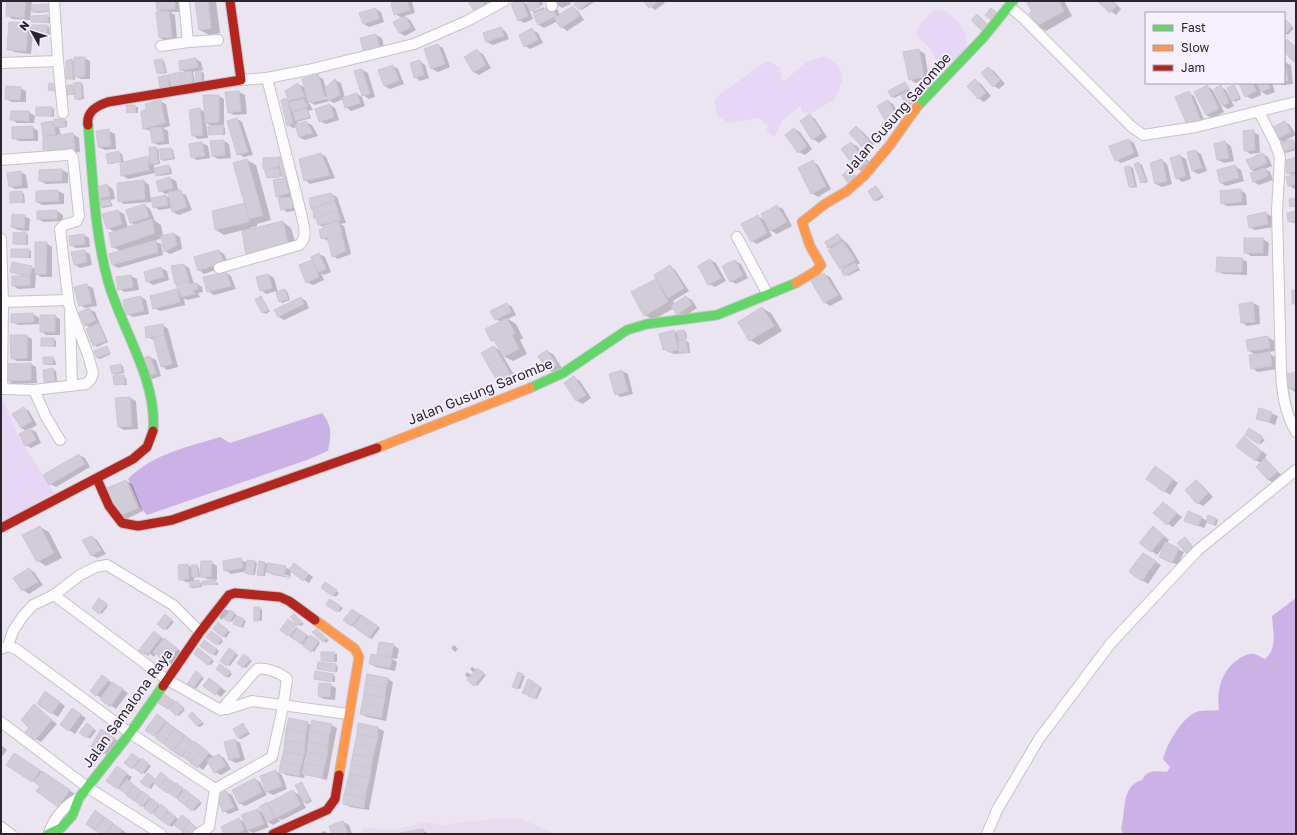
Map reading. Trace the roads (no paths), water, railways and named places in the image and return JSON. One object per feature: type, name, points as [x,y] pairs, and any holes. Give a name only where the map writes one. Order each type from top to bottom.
[{"type":"street","points":[[54,1],[63,112]]},
{"type":"street","points":[[184,1],[188,42]]},
{"type":"street","points":[[230,1],[241,80]]},
{"type":"street","points":[[1,528],[97,479],[132,459],[146,449],[153,439],[154,416],[142,371],[119,317],[108,281],[95,208],[87,118],[90,111],[95,107],[108,102],[241,80],[266,78],[414,44],[467,21],[504,1]]},
{"type":"street","points":[[1012,4],[1023,18],[1130,126],[1143,135],[1168,132],[1259,112],[1296,102]]},
{"type":"street","name":"Jalan Gusung Sarombe","points":[[97,479],[117,520],[128,525],[154,524],[277,485],[373,451],[437,423],[512,396],[563,373],[627,330],[647,324],[717,315],[800,280],[816,271],[821,265],[810,246],[802,222],[825,204],[847,191],[864,176],[890,145],[927,96],[983,38],[1012,4]]},
{"type":"street","points":[[161,46],[218,40]]},
{"type":"street","points":[[1,63],[58,61]]},
{"type":"street","points":[[219,268],[299,245],[304,240],[305,235],[301,213],[266,78]]},
{"type":"street","points":[[1259,112],[1275,143],[1280,157],[1277,211],[1281,371],[1284,402],[1288,417],[1296,432]]},
{"type":"street","points":[[1,160],[66,154],[72,156],[79,216],[77,221],[62,226],[60,229],[69,304],[72,386]]},
{"type":"street","points":[[737,237],[767,293]]},
{"type":"street","points":[[1,240],[3,387],[8,390],[36,390],[86,384],[93,375],[85,347],[69,304]]},
{"type":"street","points":[[3,302],[69,304]]},
{"type":"street","points":[[36,390],[46,417],[60,440]]},
{"type":"street","points":[[987,834],[1007,791],[1038,739],[1111,643],[1198,550],[1296,470]]},
{"type":"street","points":[[200,632],[173,605],[107,565],[96,567],[80,575],[54,595],[33,605],[23,616],[4,648],[16,649],[130,733],[215,789]]},
{"type":"street","name":"Jalan Samalona Raya","points":[[79,798],[130,733],[200,632],[229,595],[235,593],[280,597],[292,603],[355,649],[359,657],[348,714]]},
{"type":"street","points":[[54,595],[166,679],[221,710],[252,701],[283,707],[348,714],[334,799],[332,803],[327,810],[273,834]]},
{"type":"street","points":[[215,789],[271,759],[288,681],[286,678],[260,668],[255,671],[221,710]]},
{"type":"street","points":[[1,722],[87,786],[161,834]]},
{"type":"street","points":[[198,834],[211,830],[209,820],[215,789]]},
{"type":"street","points":[[49,834],[52,824],[63,810],[79,798]]},
{"type":"street","points":[[1,827],[11,834]]}]
